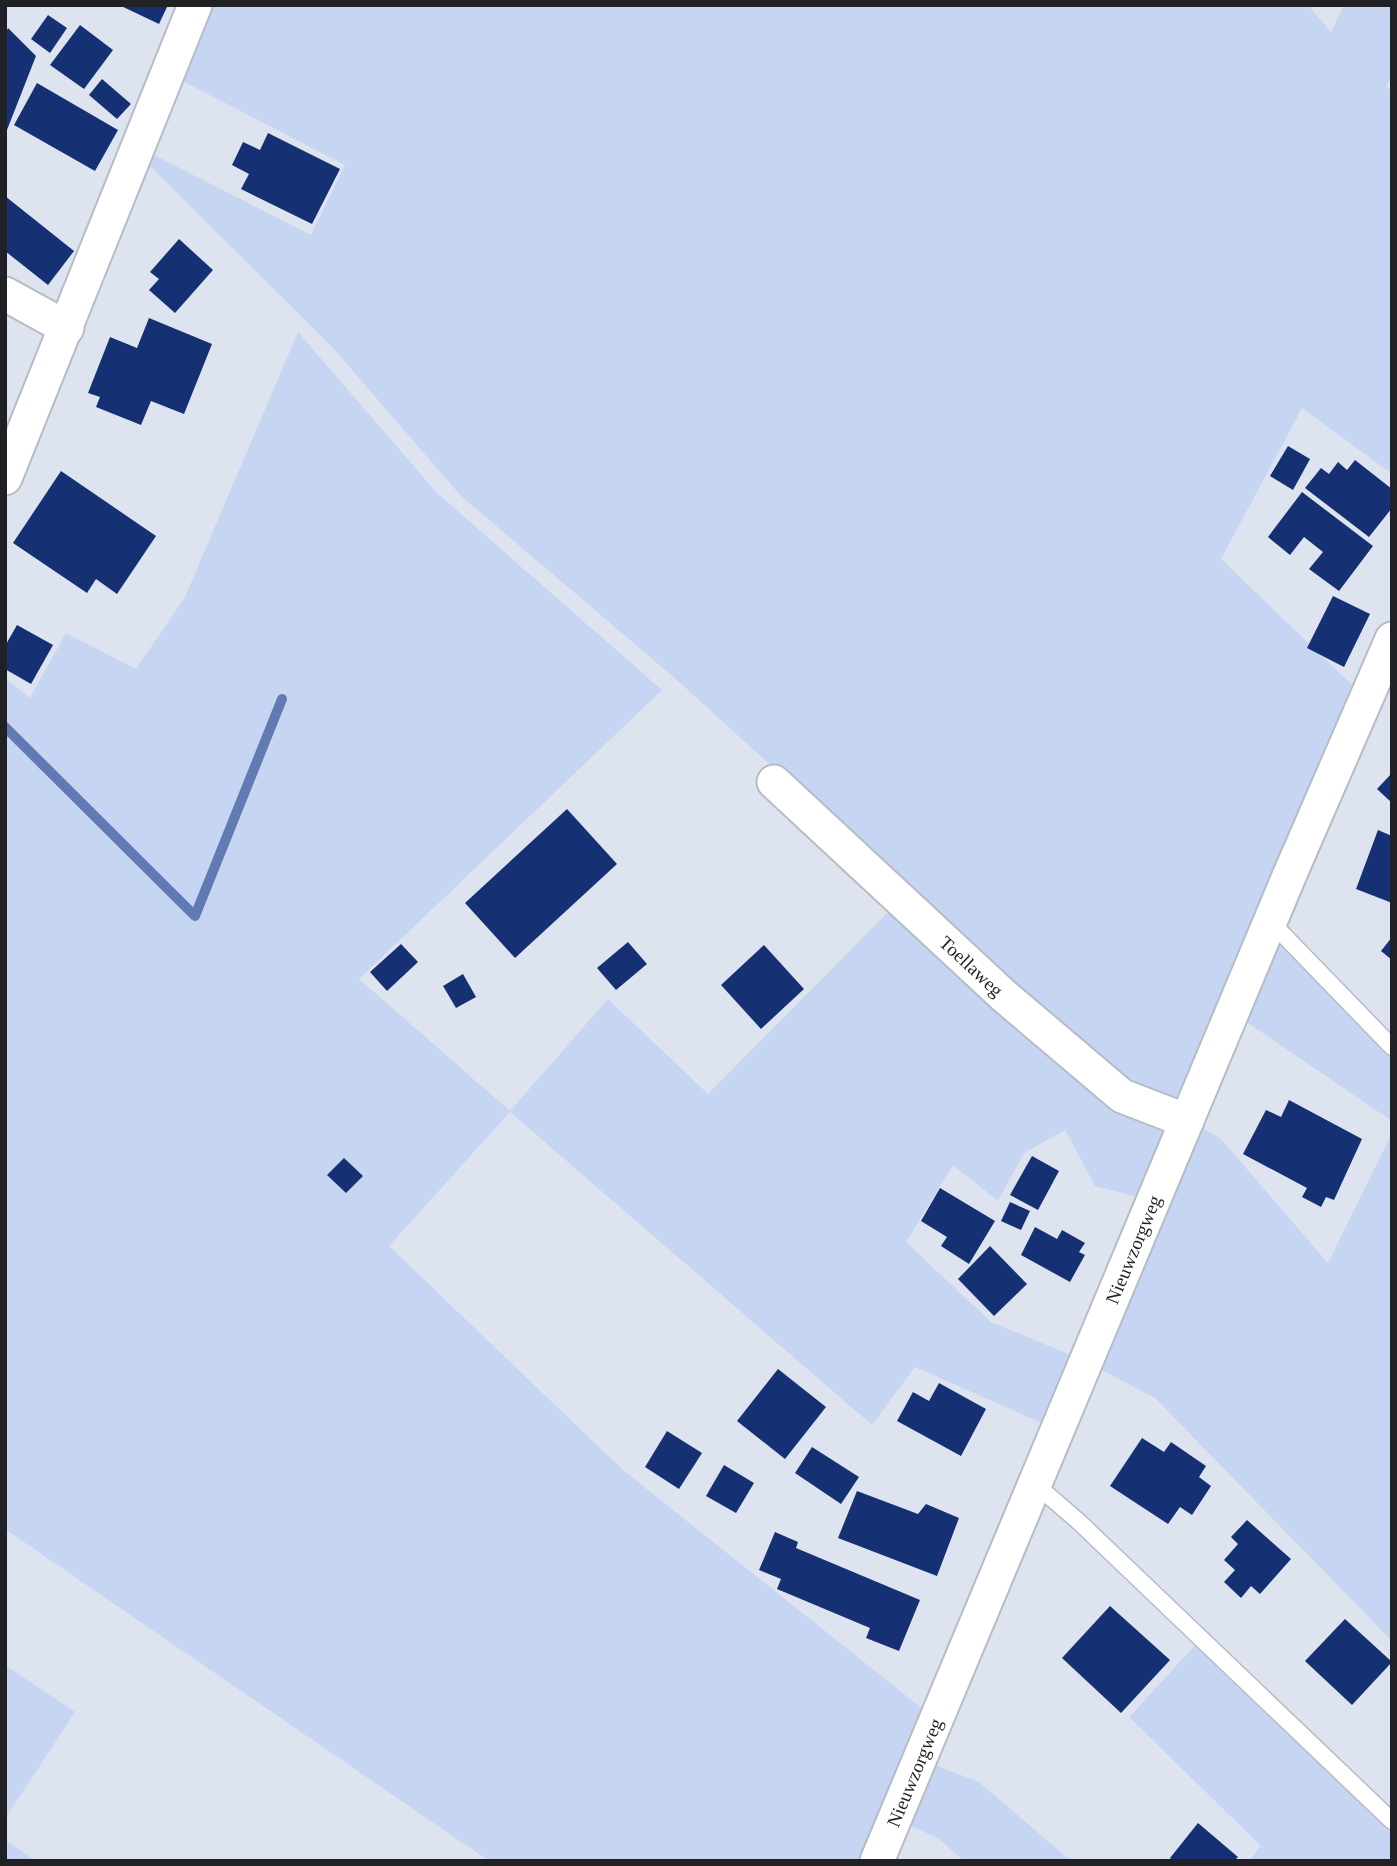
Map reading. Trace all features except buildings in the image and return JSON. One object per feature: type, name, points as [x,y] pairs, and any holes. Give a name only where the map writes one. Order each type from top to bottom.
[{"type":"street","points":[[5,478],[195,5]]},
{"type":"street","points":[[5,294],[67,328]]},
{"type":"street","name":"Nieuwzorgweg","points":[[877,1861],[1270,921],[1392,639]]},
{"type":"street","name":"Toellaweg","points":[[774,782],[1003,995],[1122,1096],[1187,1121]]},
{"type":"lane","points":[[1270,921],[1392,1047]]},
{"type":"lane","points":[[1034,1483],[1079,1521],[1392,1821]]},
{"type":"shaded area","points":[[204,5],[1308,5],[1331,32],[1344,5],[1392,5],[1392,77],[1386,86],[1392,91],[1392,474],[1302,408],[1221,559],[1356,689],[1179,1100],[1148,1097],[1125,1088],[678,681],[460,495],[334,349],[148,164],[146,151],[311,235],[345,165],[173,76]]},
{"type":"shaded area","points":[[298,332],[437,493],[662,690],[359,979],[510,1111],[608,999],[708,1094],[895,905],[1165,1129],[1138,1197],[1095,1186],[1065,1130],[1024,1153],[998,1201],[953,1165],[906,1242],[991,1322],[1073,1356],[1044,1424],[915,1367],[872,1425],[510,1112],[389,1246],[624,1471],[923,1709],[860,1861],[489,1861],[5,1529],[5,678],[30,698],[66,633],[136,669],[185,597]]},
{"type":"shaded area","points":[[1279,943],[1392,1056],[1392,1121],[1245,1021]]},
{"type":"shaded area","points":[[1197,1126],[1220,1138],[1328,1263],[1392,1133],[1392,1641],[1155,1398],[1094,1366]]},
{"type":"shaded area","points":[[1201,1639],[1392,1826],[1392,1861],[1249,1861],[1261,1846],[1129,1717]]},
{"type":"shaded area","points":[[5,1665],[75,1712],[5,1819]]},
{"type":"shaded area","points":[[932,1764],[979,1782],[1071,1861],[964,1861],[938,1838],[908,1825]]},
{"type":"shaded area","points":[[5,1840],[36,1861],[5,1861]]},
{"type":"waterway","points":[[5,727],[195,916],[282,699]]}]
